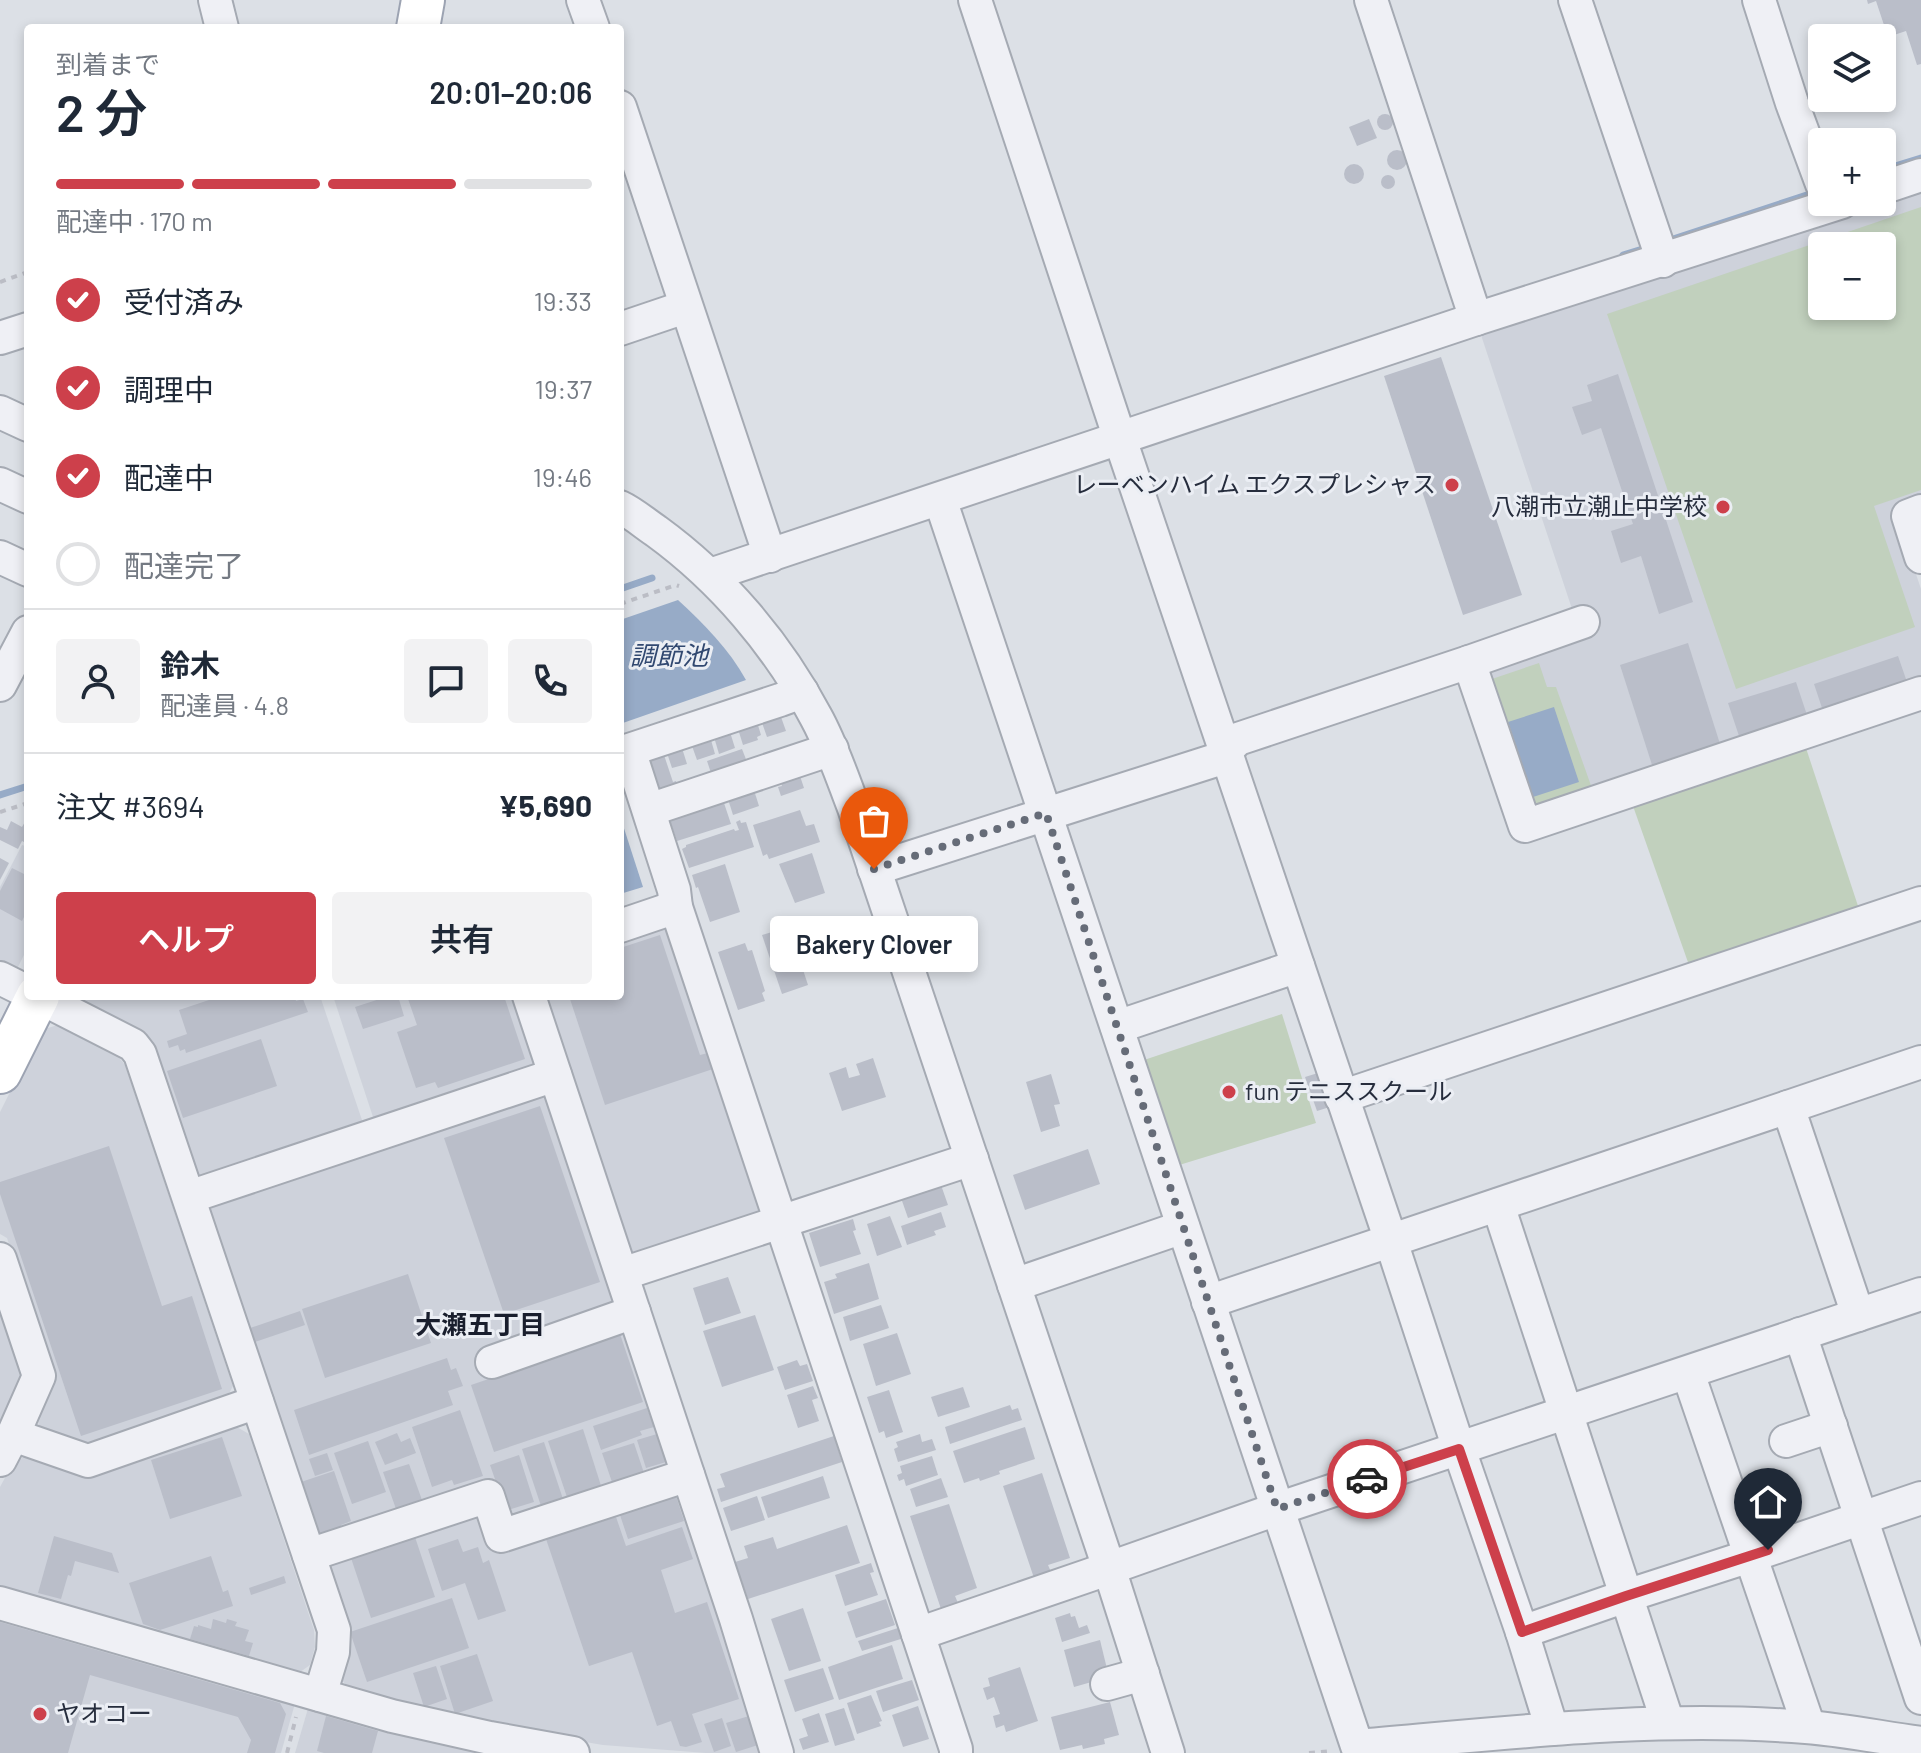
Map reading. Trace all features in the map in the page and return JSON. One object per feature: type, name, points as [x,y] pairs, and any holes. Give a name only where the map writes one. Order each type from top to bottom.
[{"type":"main road","points":[[419,24],[423,0]]},
{"type":"main road","points":[[0,1045],[24,999]]},
{"type":"main road","points":[[0,1072],[25,1000]]},
{"type":"street","points":[[215,0],[221,24]]},
{"type":"street","points":[[583,0],[592,24]]},
{"type":"street","points":[[975,0],[1552,1729]]},
{"type":"street","points":[[1371,0],[1472,307]]},
{"type":"street","points":[[1575,0],[1658,247]]},
{"type":"street","points":[[1759,0],[1808,143]]},
{"type":"street","points":[[626,146],[770,556]]},
{"type":"street","points":[[1896,183],[1921,175]]},
{"type":"street","points":[[698,581],[940,499],[1117,428],[1472,307],[1808,200]]},
{"type":"street","points":[[624,328],[685,307]]},
{"type":"street","points":[[0,338],[24,330]]},
{"type":"street","points":[[0,412],[24,423]]},
{"type":"street","points":[[0,484],[24,495]]},
{"type":"street","points":[[940,499],[1357,1746],[1552,1729],[1668,1723],[1746,1738],[1809,1727],[1921,1743]]},
{"type":"street","points":[[624,510],[667,539],[698,581],[756,628],[802,692],[832,749],[1109,1568],[1168,1753]]},
{"type":"street","points":[[1921,511],[1908,516],[1921,557]]},
{"type":"street","points":[[0,557],[24,568]]},
{"type":"street","points":[[874,869],[1216,760],[1238,739],[1583,622]]},
{"type":"street","points":[[3,672],[24,638]]},
{"type":"street","points":[[1469,662],[1525,826],[1921,693]]},
{"type":"street","points":[[802,692],[629,750],[674,890],[676,907],[956,1753]]},
{"type":"street","points":[[649,810],[832,749]]},
{"type":"street","points":[[1341,1097],[1921,903]]},
{"type":"street","points":[[624,925],[676,907]]},
{"type":"street","points":[[1117,1027],[1298,966]]},
{"type":"street","points":[[46,1000],[133,1045],[140,1054],[334,1630],[333,1652],[312,1693]]},
{"type":"street","points":[[530,1000],[777,1753]]},
{"type":"street","points":[[1208,1302],[1921,1062]]},
{"type":"street","points":[[189,1197],[555,1075]]},
{"type":"street","points":[[1788,1107],[1858,1315]]},
{"type":"street","points":[[622,1274],[972,1159]]},
{"type":"street","points":[[1498,1205],[1668,1723]]},
{"type":"street","points":[[1014,1285],[1183,1227]]},
{"type":"street","points":[[0,1259],[39,1376],[7,1448],[88,1461],[257,1402]]},
{"type":"street","points":[[918,1634],[1277,1509],[1921,1294]]},
{"type":"street","points":[[492,1362],[634,1312]]},
{"type":"street","points":[[1800,1334],[1921,1698]]},
{"type":"street","points":[[1688,1373],[1809,1727]]},
{"type":"street","points":[[1786,1441],[1831,1426]]},
{"type":"street","points":[[309,1555],[488,1496],[501,1536],[688,1475]]},
{"type":"street","points":[[1522,1632],[1921,1498]]},
{"type":"street","points":[[0,1603],[392,1716],[573,1753]]},
{"type":"street","points":[[1107,1684],[1143,1674]]},
{"type":"path","points":[[0,282],[24,273]]},
{"type":"path","points":[[624,603],[698,581]]},
{"type":"path","points":[[0,812],[24,804]]},
{"type":"path","points":[[287,1753],[312,1693]]},
{"type":"shaded area","name":"八潮市立潮止中学校","points":[[1921,192],[1921,503],[1895,512],[1921,589],[1921,687],[1537,814],[1484,679],[1489,672],[1582,639],[1481,335],[1847,216],[1896,216],[1896,200]]},
{"type":"shaded area","points":[[24,846],[24,955],[16,971],[0,963],[0,887]]},
{"type":"shaded area","points":[[670,921],[769,1215],[630,1261],[542,1000],[624,1000],[624,936]]},
{"type":"shaded area","points":[[77,1000],[321,1000],[364,1126],[196,1182],[148,1039]]},
{"type":"shaded area","points":[[334,1000],[516,1000],[539,1068],[375,1123]]},
{"type":"shaded area","points":[[58,1025],[117,1055],[125,1065],[233,1386],[225,1401],[90,1446],[42,1433],[36,1417],[55,1382],[7,1238],[0,1234],[0,1112],[41,1030]]},
{"type":"shaded area","points":[[547,1092],[674,1471],[507,1527],[493,1485],[316,1543],[204,1206]]},
{"type":"shaded area","points":[[0,1292],[26,1369],[0,1431]]},
{"type":"shaded area","points":[[235,1426],[249,1434],[314,1630],[315,1647],[310,1665],[296,1675],[0,1589],[0,1487],[13,1463],[28,1455]]},
{"type":"shaded area","points":[[679,1488],[765,1742],[758,1753],[706,1753],[603,1745],[508,1729],[349,1689],[338,1675],[322,1560],[483,1507],[497,1548]]},
{"type":"shaded area","points":[[0,1615],[296,1700],[281,1753],[0,1753]]},
{"type":"shaded area","points":[[309,1705],[497,1753],[295,1753]]},
{"type":"green space","points":[[1921,207],[1921,490],[1874,506],[1915,627],[1736,689],[1607,314],[1808,246],[1808,320],[1896,320],[1896,232],[1848,232]]},
{"type":"green space","points":[[1539,663],[1547,687],[1556,687],[1594,794],[1534,815],[1483,682]]},
{"type":"green space","points":[[1806,748],[1860,912],[1690,968],[1633,806]]},
{"type":"green space","name":"fun テニススクール","points":[[1282,1014],[1316,1123],[1176,1166],[1141,1061]]},
{"type":"water","name":"調節池","points":[[678,600],[715,637],[746,680],[624,723],[624,619]]},
{"type":"water","points":[[1554,707],[1579,782],[1533,797],[1508,722]]},
{"type":"water","points":[[624,828],[643,887],[624,893]]},
{"type":"building","points":[[1867,0],[1921,0],[1921,64],[1917,65],[1906,31],[1896,34],[1896,24],[1884,24],[1876,1],[1868,4]]},
{"type":"building","points":[[1385,114],[1391,116],[1391,128],[1385,130],[1379,128],[1377,122],[1379,116]]},
{"type":"building","points":[[1369,119],[1377,138],[1357,146],[1349,127]]},
{"type":"building","points":[[1397,150],[1404,153],[1407,160],[1404,167],[1397,170],[1390,167],[1387,160],[1390,153]]},
{"type":"building","points":[[1354,164],[1361,167],[1364,174],[1361,181],[1354,184],[1347,181],[1344,174],[1347,167]]},
{"type":"building","points":[[1388,175],[1395,182],[1388,189],[1381,182]]},
{"type":"building","name":"レーベンハイム エクスプレシャス","points":[[1441,357],[1522,595],[1463,615],[1384,376]]},
{"type":"building","points":[[1618,374],[1693,602],[1659,614],[1641,556],[1621,563],[1611,531],[1633,524],[1601,428],[1582,435],[1572,407],[1592,401],[1587,385]]},
{"type":"building","points":[[1688,643],[1721,747],[1653,768],[1620,665]]},
{"type":"building","points":[[1898,656],[1907,682],[1823,711],[1814,684]]},
{"type":"building","points":[[1796,682],[1808,718],[1740,739],[1728,703]]},
{"type":"building","points":[[775,715],[776,718],[781,717],[786,731],[767,737],[761,720]]},
{"type":"building","points":[[757,722],[761,735],[757,737],[758,740],[743,745],[738,729]]},
{"type":"building","points":[[730,732],[735,748],[719,754],[714,737]]},
{"type":"building","points":[[711,740],[715,754],[697,760],[692,746]]},
{"type":"building","points":[[682,748],[687,764],[672,768],[667,753]]},
{"type":"building","points":[[742,749],[749,767],[713,779],[707,761]]},
{"type":"building","points":[[664,755],[678,788],[660,794],[649,760]]},
{"type":"building","points":[[798,770],[804,788],[781,796],[779,777]]},
{"type":"building","points":[[753,787],[759,806],[733,815],[727,796]]},
{"type":"building","points":[[722,797],[731,824],[677,841],[668,815]]},
{"type":"building","points":[[800,810],[806,826],[814,824],[820,842],[769,859],[767,854],[763,856],[753,825]]},
{"type":"building","points":[[740,820],[741,823],[746,822],[754,847],[689,868],[682,849],[686,845],[739,830],[736,822]]},
{"type":"building","points":[[11,821],[22,827],[24,824],[24,842],[18,849],[0,840],[0,827],[7,830]]},
{"type":"building","points":[[812,853],[825,893],[795,903],[779,864]]},
{"type":"building","points":[[0,858],[9,863],[0,880]]},
{"type":"building","points":[[725,864],[740,912],[710,922],[692,875]]},
{"type":"building","points":[[12,868],[24,874],[22,921],[0,909],[0,891]]},
{"type":"building","points":[[789,927],[808,985],[782,994],[762,935]]},
{"type":"building","points":[[660,935],[700,1055],[708,1053],[713,1069],[605,1105],[570,1000],[624,1000],[624,947]]},
{"type":"building","points":[[745,943],[748,951],[752,950],[765,991],[762,993],[765,1001],[738,1010],[718,952]]},
{"type":"building","points":[[209,1000],[303,1000],[308,1012],[186,1053],[185,1049],[180,1051],[178,1045],[169,1048],[167,1041],[187,1034],[179,1010]]},
{"type":"building","points":[[377,1000],[399,1000],[404,1016],[363,1029],[355,1007]]},
{"type":"building","points":[[408,1000],[505,1000],[525,1059],[438,1088],[435,1082],[416,1088],[397,1032],[417,1025]]},
{"type":"building","points":[[261,1039],[277,1086],[183,1118],[167,1071]]},
{"type":"building","points":[[873,1058],[886,1097],[842,1111],[829,1073],[846,1067],[849,1078],[860,1075],[856,1064]]},
{"type":"building","points":[[1318,1073],[1333,1106],[1317,1111],[1305,1077]]},
{"type":"building","points":[[1051,1074],[1060,1104],[1054,1105],[1060,1126],[1041,1132],[1026,1082]]},
{"type":"building","points":[[540,1106],[600,1282],[504,1314],[444,1138]]},
{"type":"building","points":[[109,1146],[162,1306],[192,1296],[222,1389],[81,1436],[0,1194],[0,1182]]},
{"type":"building","points":[[1088,1149],[1100,1184],[1025,1210],[1013,1175]]},
{"type":"building","points":[[941,1185],[948,1205],[908,1218],[901,1198]]},
{"type":"building","points":[[941,1212],[946,1227],[934,1231],[936,1235],[907,1245],[901,1226]]},
{"type":"building","points":[[890,1216],[902,1247],[877,1256],[867,1224]]},
{"type":"building","points":[[853,1219],[856,1230],[853,1231],[861,1254],[820,1267],[809,1233]]},
{"type":"building","points":[[869,1263],[879,1299],[834,1314],[824,1282],[837,1278],[835,1274]]},
{"type":"building","points":[[408,1274],[431,1343],[325,1378],[302,1309]]},
{"type":"building","points":[[728,1277],[741,1313],[705,1325],[693,1288]]},
{"type":"building","points":[[881,1305],[889,1328],[850,1341],[843,1317]]},
{"type":"building","points":[[300,1311],[305,1325],[255,1342],[250,1328]]},
{"type":"building","points":[[755,1315],[774,1370],[722,1387],[703,1331]]},
{"type":"building","points":[[897,1333],[911,1374],[876,1386],[863,1344]]},
{"type":"building","points":[[620,1334],[643,1402],[494,1452],[471,1385]]},
{"type":"building","points":[[447,1358],[451,1370],[456,1368],[463,1386],[448,1391],[453,1405],[309,1455],[294,1410]]},
{"type":"building","points":[[797,1360],[800,1366],[807,1364],[813,1381],[785,1390],[777,1367]]},
{"type":"building","points":[[813,1386],[818,1398],[812,1400],[819,1421],[798,1428],[787,1395]]},
{"type":"building","points":[[963,1387],[970,1407],[938,1417],[931,1397]]},
{"type":"building","points":[[889,1390],[903,1432],[886,1438],[884,1431],[879,1433],[867,1397]]},
{"type":"building","points":[[1010,1405],[1012,1410],[1018,1408],[1022,1420],[950,1444],[945,1427]]},
{"type":"building","points":[[647,1408],[654,1427],[640,1431],[642,1435],[601,1450],[593,1426]]},
{"type":"building","points":[[460,1410],[483,1476],[454,1485],[452,1480],[432,1487],[412,1427]]},
{"type":"building","points":[[1025,1427],[1035,1459],[980,1481],[979,1478],[964,1483],[953,1451]]},
{"type":"building","points":[[583,1429],[603,1492],[569,1503],[548,1441]]},
{"type":"building","points":[[397,1433],[401,1442],[410,1438],[416,1453],[385,1465],[375,1442]]},
{"type":"building","points":[[657,1434],[666,1462],[646,1468],[637,1440]]},
{"type":"building","points":[[920,1434],[922,1442],[932,1439],[936,1450],[898,1462],[894,1449],[898,1447],[896,1442]]},
{"type":"building","points":[[834,1436],[842,1462],[721,1502],[717,1489],[725,1487],[720,1474]]},
{"type":"building","points":[[222,1437],[242,1496],[170,1519],[151,1460]]},
{"type":"building","points":[[368,1441],[386,1492],[352,1504],[334,1453]]},
{"type":"building","points":[[544,1442],[563,1499],[541,1506],[522,1449]]},
{"type":"building","points":[[634,1443],[645,1476],[631,1481],[630,1477],[612,1482],[602,1453]]},
{"type":"building","points":[[327,1453],[333,1470],[315,1476],[309,1459]]},
{"type":"building","points":[[519,1455],[534,1502],[508,1510],[490,1465]]},
{"type":"building","points":[[932,1456],[938,1475],[906,1486],[904,1479],[899,1481],[897,1475],[902,1473],[900,1466]]},
{"type":"building","points":[[409,1464],[422,1500],[396,1509],[383,1472]]},
{"type":"building","points":[[334,1471],[351,1521],[341,1525],[343,1532],[334,1535],[333,1529],[319,1534],[301,1482]]},
{"type":"building","points":[[1042,1473],[1070,1558],[1048,1565],[1051,1572],[1034,1578],[1003,1486]]},
{"type":"building","points":[[823,1476],[830,1498],[768,1518],[761,1497]]},
{"type":"building","points":[[941,1478],[948,1497],[916,1507],[910,1489]]},
{"type":"building","points":[[676,1496],[684,1521],[628,1539],[619,1512]]},
{"type":"building","points":[[757,1496],[765,1520],[731,1531],[723,1508]]},
{"type":"building","points":[[949,1504],[977,1588],[955,1596],[958,1603],[941,1609],[910,1516]]},
{"type":"building","points":[[616,1517],[626,1546],[682,1527],[693,1559],[661,1570],[675,1613],[707,1602],[739,1699],[692,1714],[702,1742],[680,1746],[671,1721],[657,1726],[632,1652],[589,1666],[546,1539]]},
{"type":"building","points":[[847,1525],[860,1563],[748,1599],[735,1562],[748,1558],[744,1546],[773,1537],[777,1549]]},
{"type":"building","points":[[414,1534],[435,1597],[371,1618],[350,1555]]},
{"type":"building","points":[[54,1536],[112,1553],[119,1573],[75,1561],[61,1599],[38,1593]]},
{"type":"building","points":[[458,1539],[463,1552],[478,1547],[483,1563],[489,1560],[506,1611],[478,1620],[465,1583],[442,1591],[428,1549]]},
{"type":"building","points":[[211,1556],[223,1592],[228,1590],[233,1606],[160,1630],[143,1624],[129,1583]]},
{"type":"building","points":[[871,1563],[874,1572],[870,1573],[878,1595],[845,1606],[835,1575]]},
{"type":"building","points":[[284,1576],[286,1583],[251,1595],[249,1588]]},
{"type":"building","points":[[452,1598],[469,1648],[367,1682],[350,1632]]},
{"type":"building","points":[[886,1599],[895,1625],[856,1638],[847,1612]]},
{"type":"building","points":[[803,1608],[821,1661],[789,1671],[771,1619]]},
{"type":"building","points":[[1070,1613],[1071,1617],[1075,1616],[1079,1628],[1087,1625],[1090,1633],[1062,1642],[1055,1618]]},
{"type":"building","points":[[213,1619],[237,1622],[235,1626],[249,1630],[245,1641],[253,1643],[249,1656],[190,1639],[194,1626],[211,1629]]},
{"type":"building","name":"ヤオコー","points":[[0,1622],[280,1703],[286,1714],[275,1753],[247,1753],[251,1740],[238,1717],[90,1675],[68,1753],[0,1753]]},
{"type":"building","points":[[901,1627],[904,1638],[862,1651],[858,1641]]},
{"type":"building","points":[[1100,1640],[1109,1677],[1074,1687],[1064,1650]]},
{"type":"building","points":[[892,1645],[903,1679],[839,1700],[828,1667]]},
{"type":"building","points":[[477,1654],[493,1701],[455,1714],[440,1666]]},
{"type":"building","points":[[436,1666],[447,1699],[424,1707],[413,1673]]},
{"type":"building","points":[[1020,1667],[1038,1721],[1006,1732],[1004,1725],[996,1728],[993,1716],[1000,1714],[994,1697],[987,1700],[983,1688],[990,1686],[988,1678]]},
{"type":"building","points":[[823,1668],[834,1699],[795,1712],[784,1680]]},
{"type":"building","points":[[912,1680],[919,1700],[883,1712],[876,1691]]},
{"type":"building","points":[[871,1695],[882,1721],[879,1722],[881,1726],[857,1734],[847,1703]]},
{"type":"building","points":[[1110,1702],[1119,1735],[1104,1739],[1105,1744],[1060,1750],[1051,1717]]},
{"type":"building","points":[[918,1706],[929,1739],[903,1747],[892,1715]]},
{"type":"building","points":[[844,1708],[855,1740],[835,1746],[825,1714]]},
{"type":"building","points":[[819,1713],[829,1742],[803,1750],[799,1739],[808,1736],[802,1719]]},
{"type":"building","points":[[326,1716],[378,1731],[372,1753],[317,1751]]},
{"type":"building","points":[[749,1716],[758,1745],[736,1752],[726,1723]]},
{"type":"building","points":[[722,1718],[731,1746],[714,1752],[704,1724]]},
{"type":"waterway","points":[[1896,166],[1921,158]]},
{"type":"waterway","points":[[1664,242],[1808,195]]},
{"type":"waterway","points":[[1623,255],[1649,247]]},
{"type":"waterway","points":[[624,588],[652,578]]},
{"type":"waterway","points":[[0,795],[24,787]]},
{"type":"way so far","points":[[874,869],[1046,813],[1277,1509],[1367,1479]]},
{"type":"place","name":"レーベンハイム エクスプレシャス","points":[[1452,485]]},
{"type":"place","name":"八潮市立潮止中学校","points":[[1723,507]]},
{"type":"place","name":"Bakery Clover","points":[[874,869]]},
{"type":"place","name":"fun テニススクール","points":[[1229,1092]]},
{"type":"place","name":"ヤオコー","points":[[40,1714]]},
{"type":"district","name":"大瀬五丁目","points":[[480,1325]]},
{"type":"route","points":[[1367,1479],[1459,1449],[1522,1632],[1768,1550]]}]
